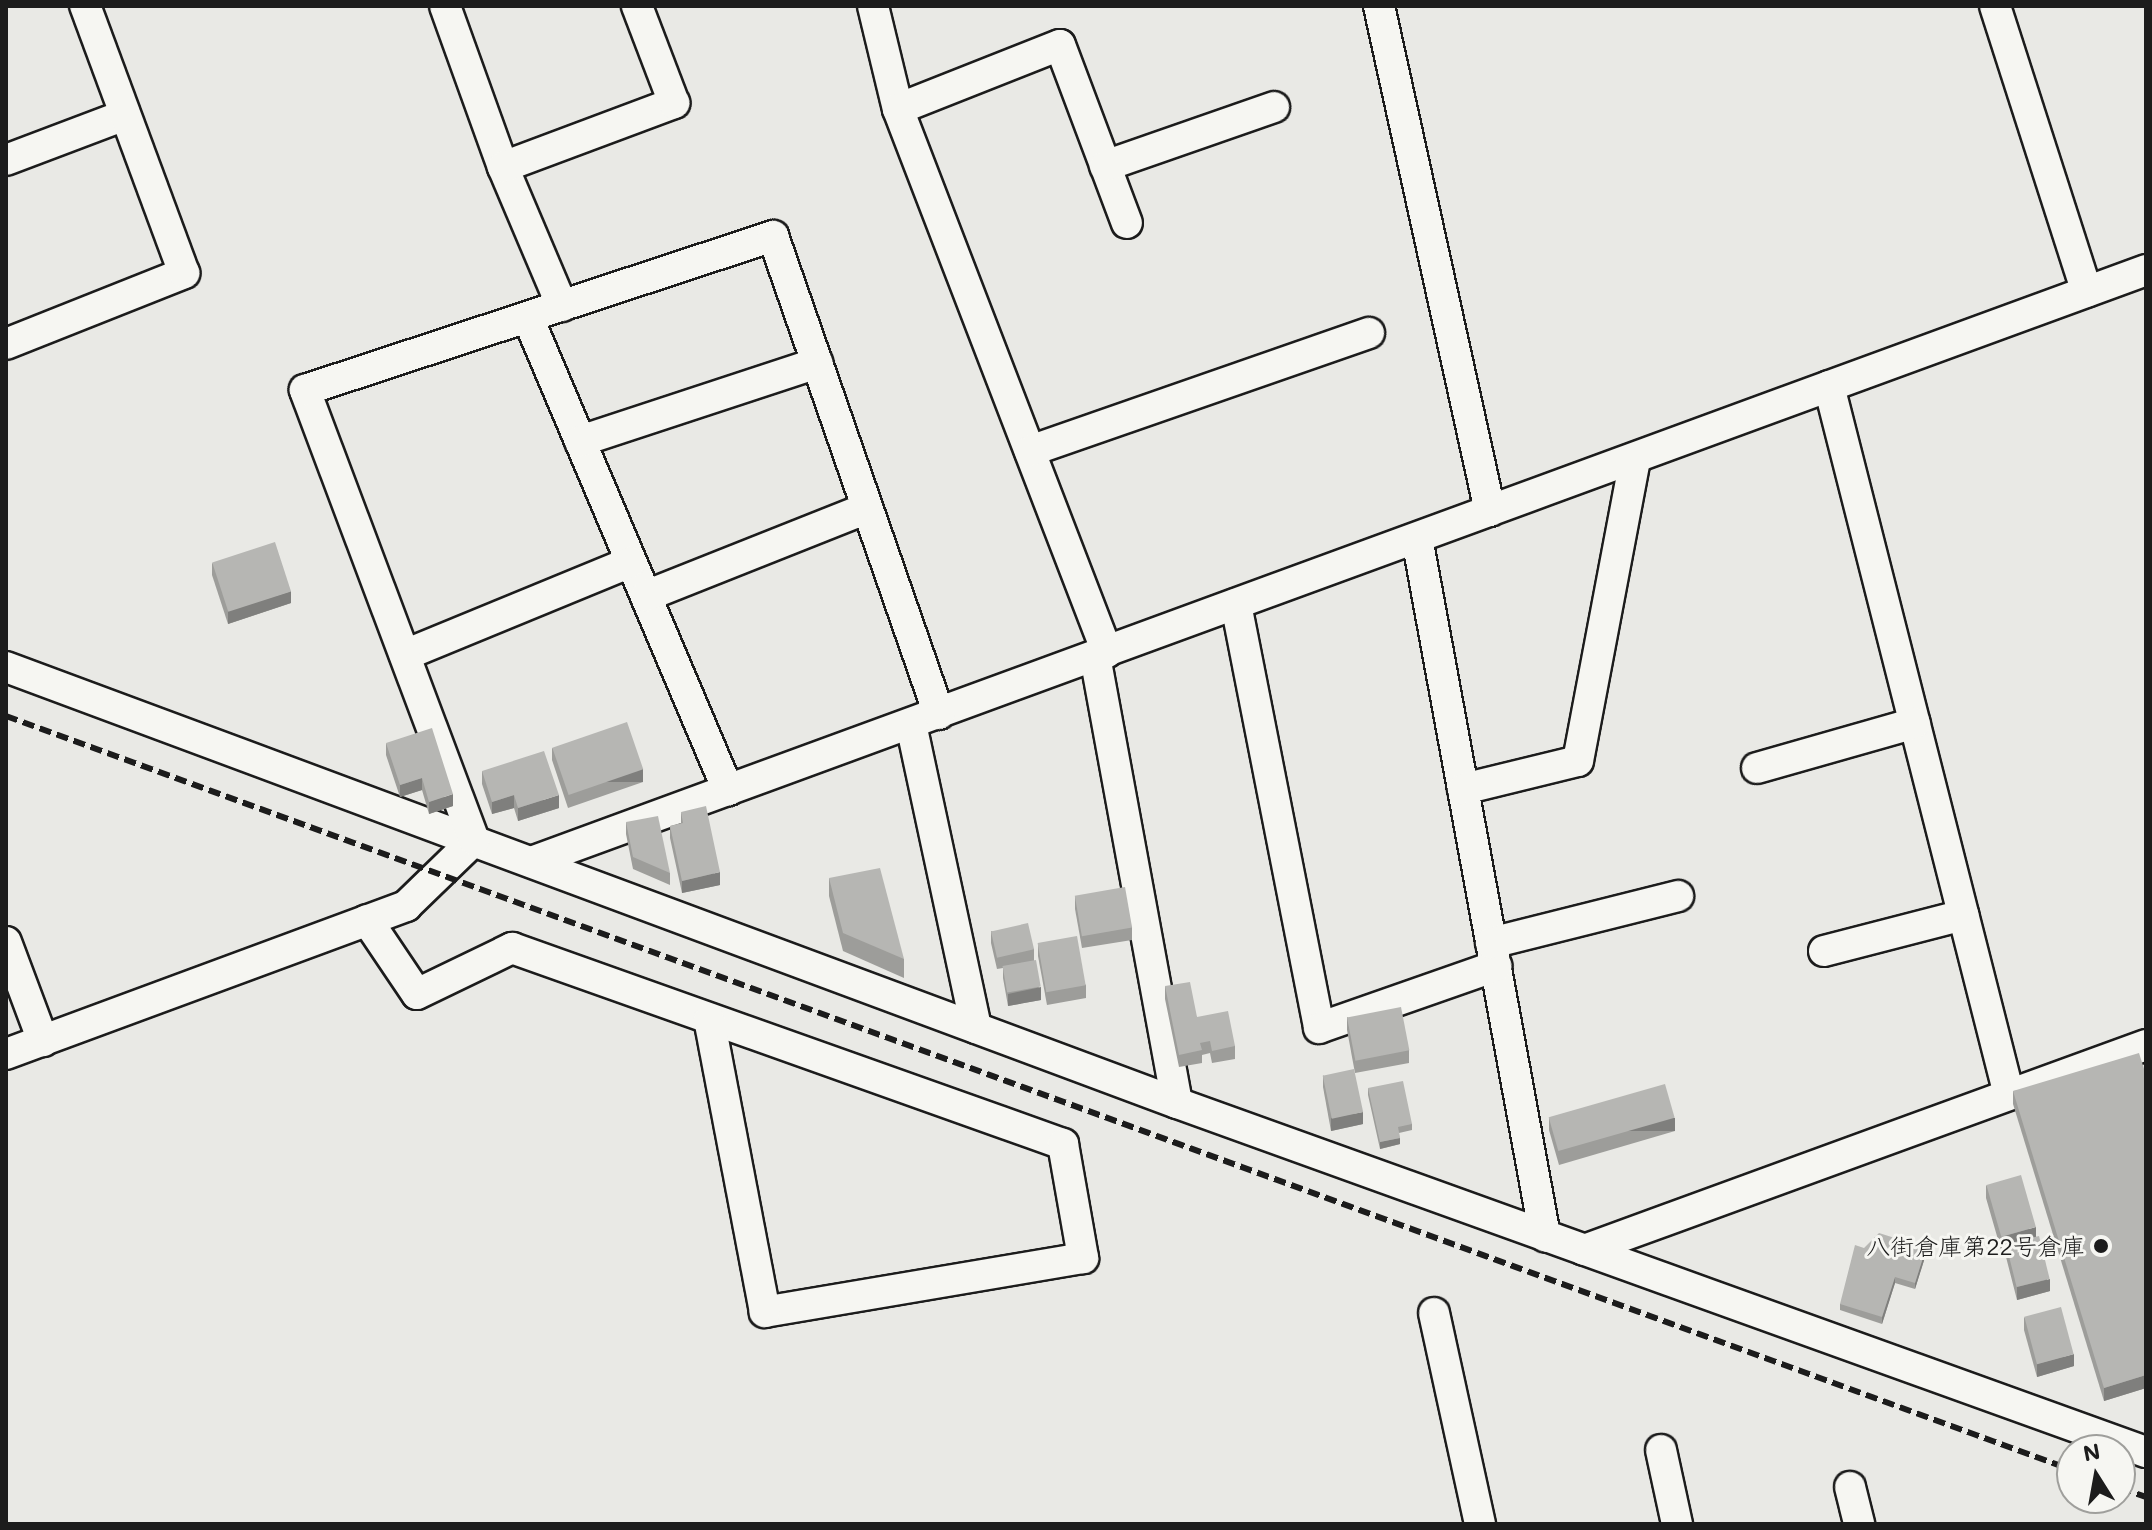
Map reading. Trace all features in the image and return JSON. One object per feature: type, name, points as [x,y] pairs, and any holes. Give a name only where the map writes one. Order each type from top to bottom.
[{"type":"street","points":[[6,344],[184,273],[85,6]]},
{"type":"street","points":[[445,6],[503,167],[562,306]]},
{"type":"street","points":[[503,167],[674,103],[637,6]]},
{"type":"street","points":[[873,6],[898,109],[1030,451],[1101,654],[1177,1103]]},
{"type":"street","points":[[1379,6],[1490,511]]},
{"type":"street","points":[[1995,6],[2087,292]]},
{"type":"street","points":[[898,109],[1060,45],[1127,223]]},
{"type":"street","points":[[1105,166],[1274,107]]},
{"type":"street","points":[[6,160],[125,115]]},
{"type":"street","points":[[474,840],[305,390],[773,236],[867,508],[925,719],[976,1028]]},
{"type":"street","points":[[531,862],[2146,270]]},
{"type":"street","points":[[528,318],[728,790]]},
{"type":"street","points":[[1030,451],[1369,333]]},
{"type":"street","points":[[580,441],[817,363]]},
{"type":"street","points":[[1829,386],[2009,1095]]},
{"type":"street","points":[[1463,789],[1578,761],[1635,458]]},
{"type":"street","points":[[646,596],[867,508]]},
{"type":"street","points":[[1417,538],[1545,1236]]},
{"type":"street","points":[[405,655],[631,562]]},
{"type":"street","points":[[1236,604],[1319,1028],[1494,954],[1678,896]]},
{"type":"street","points":[[6,667],[1177,1103],[2146,1452]]},
{"type":"street","points":[[1757,768],[1915,723]]},
{"type":"street","points":[[6,1054],[406,906],[474,840]]},
{"type":"street","points":[[1824,951],[1963,915]]},
{"type":"street","points":[[367,920],[417,994],[512,948],[1063,1144],[1083,1258],[765,1312],[709,1019]]},
{"type":"street","points":[[6,942],[43,1041]]},
{"type":"street","points":[[1584,1250],[2146,1045]]},
{"type":"street","points":[[1434,1313],[1480,1524]]},
{"type":"street","points":[[1661,1450],[1677,1524]]},
{"type":"street","points":[[1850,1487],[1859,1524]]},
{"type":"building","points":[[275,542],[291,591],[228,612],[212,562]]},
{"type":"building","points":[[627,722],[643,769],[569,795],[552,748]]},
{"type":"building","points":[[432,728],[453,794],[429,802],[422,778],[400,785],[386,743]]},
{"type":"building","points":[[544,751],[559,795],[518,808],[514,795],[492,802],[482,771]]},
{"type":"building","points":[[706,806],[720,872],[682,881],[670,826],[683,823],[681,812]]},
{"type":"building","points":[[658,816],[670,873],[633,857],[626,822]]},
{"type":"building","points":[[880,868],[904,959],[843,933],[829,878]]},
{"type":"building","points":[[1125,887],[1132,927],[1082,936],[1075,896]]},
{"type":"building","points":[[1028,923],[1034,949],[997,958],[991,932]]},
{"type":"building","points":[[1077,936],[1086,985],[1046,992],[1038,943]]},
{"type":"building","points":[[1036,960],[1041,987],[1007,992],[1003,966]]},
{"type":"building","points":[[1190,982],[1197,1017],[1228,1011],[1235,1046],[1212,1051],[1210,1041],[1200,1043],[1202,1050],[1179,1055],[1165,986]]},
{"type":"building","points":[[1401,1007],[1409,1050],[1355,1061],[1347,1017]]},
{"type":"building","name":"八街倉庫第22号倉庫","points":[[2139,1053],[2146,1075],[2146,1375],[2104,1388],[2013,1091]]},
{"type":"building","points":[[1354,1069],[1363,1112],[1332,1119],[1323,1076]]},
{"type":"building","points":[[1403,1081],[1412,1124],[1398,1127],[1400,1138],[1380,1142],[1368,1088]]},
{"type":"building","points":[[1665,1084],[1675,1118],[1558,1151],[1549,1117]]},
{"type":"building","points":[[2021,1175],[2036,1227],[2001,1237],[1986,1185]]},
{"type":"building","points":[[1879,1233],[1926,1248],[1915,1283],[1895,1277],[1882,1317],[1840,1304],[1855,1245],[1864,1248]]},
{"type":"building","points":[[2039,1236],[2050,1279],[2017,1287],[2006,1244]]},
{"type":"building","points":[[2061,1307],[2074,1354],[2037,1364],[2024,1317]]},
{"type":"railway","points":[[6,716],[2056,1464]]},
{"type":"railway","points":[[2136,1494],[2146,1497]]},
{"type":"place","name":"八街倉庫第22号倉庫","points":[[2101,1246]]}]
